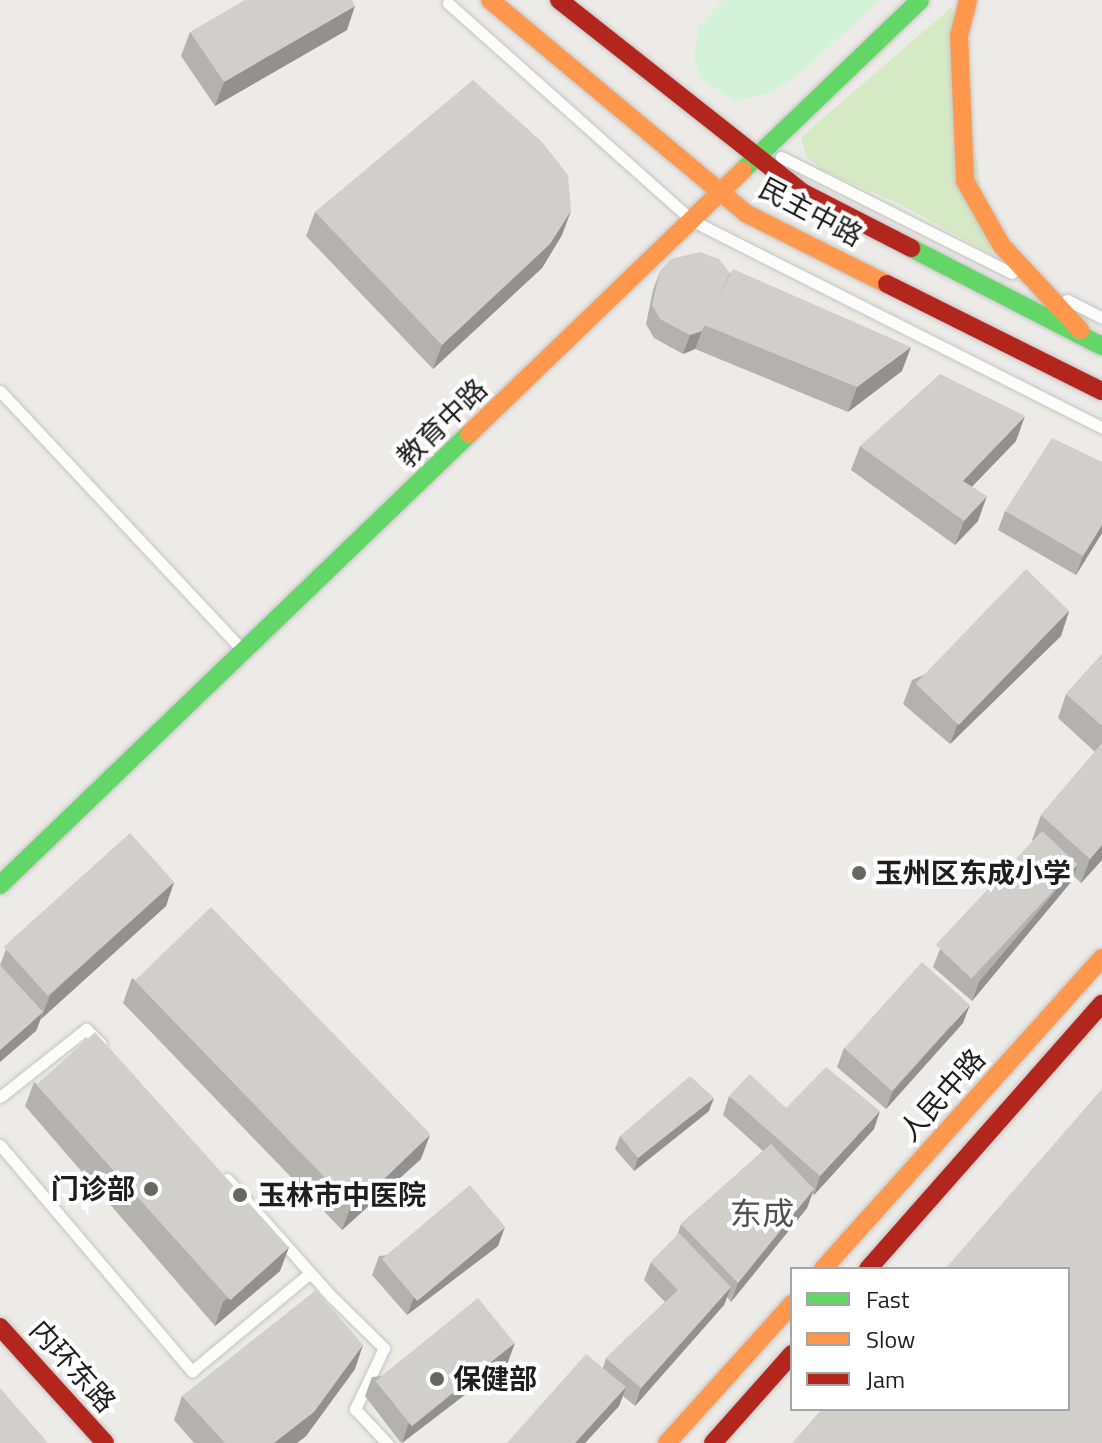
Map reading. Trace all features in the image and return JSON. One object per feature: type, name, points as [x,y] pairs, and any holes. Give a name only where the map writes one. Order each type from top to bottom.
[{"type":"main road","name":"民主中路","points":[[490,0],[747,214],[1102,391]]},
{"type":"main road","name":"民主中路","points":[[559,0],[760,152],[802,192],[1094,342]]},
{"type":"main road","name":"教育中路","points":[[0,885],[920,0]]},
{"type":"main road","points":[[968,0],[959,36],[965,181],[1002,246],[1094,342]]},
{"type":"main road","name":"人民中路","points":[[825,1267],[1102,958]]},
{"type":"main road","points":[[870,1267],[1102,1004]]},
{"type":"main road","points":[[667,1443],[790,1306]]},
{"type":"main road","name":"内环东路","points":[[0,1327],[105,1443]]},
{"type":"main road","points":[[713,1443],[790,1356]]},
{"type":"lane","points":[[448,3],[693,221],[1102,428]]},
{"type":"lane","points":[[645,49],[760,152],[1102,318]]},
{"type":"lane","points":[[0,391],[244,652]]},
{"type":"lane","points":[[0,1097],[86,1029],[107,1051]]},
{"type":"lane","points":[[0,1145],[192,1371],[310,1273]]},
{"type":"lane","points":[[220,1171],[310,1273],[384,1348],[355,1409],[387,1443]]},
{"type":"green space","points":[[723,0],[880,0],[798,75],[771,92],[735,101],[701,79],[694,58],[699,26]]},
{"type":"green space","points":[[952,7],[992,255],[902,205],[822,170],[806,156],[801,137]]},
{"type":"building","points":[[245,0],[352,0],[355,6],[224,82],[190,32]]},
{"type":"building","points":[[473,80],[542,142],[568,175],[571,211],[550,244],[442,345],[315,212]]},
{"type":"building","points":[[700,252],[719,259],[730,273],[702,331],[690,335],[660,319],[652,305],[660,271],[671,259]]},
{"type":"building","points":[[733,269],[911,347],[857,387],[704,325]]},
{"type":"building","points":[[940,374],[1025,416],[963,481],[987,496],[964,521],[860,446]]},
{"type":"building","points":[[1052,438],[1102,462],[1102,525],[1083,556],[1005,511]]},
{"type":"building","points":[[1026,569],[1069,611],[959,725],[916,683]]},
{"type":"building","points":[[1102,654],[1102,726],[1066,694]]},
{"type":"building","points":[[1102,743],[1102,845],[1090,859],[1041,815]]},
{"type":"building","points":[[1042,831],[1078,864],[971,979],[936,945]]},
{"type":"building","points":[[130,833],[174,882],[48,996],[4,947]]},
{"type":"building","points":[[211,907],[431,1134],[354,1208],[135,981]]},
{"type":"building","points":[[922,962],[970,1005],[892,1091],[844,1048]]},
{"type":"building","points":[[0,965],[43,1012],[0,1050]]},
{"type":"building","name":"门诊部","points":[[95,1032],[289,1248],[230,1300],[36,1085]]},
{"type":"building","points":[[826,1067],[880,1111],[820,1176],[729,1096],[750,1074],[786,1108]]},
{"type":"building","points":[[690,1076],[714,1098],[638,1158],[620,1136]]},
{"type":"building","points":[[1102,1089],[1102,1443],[792,1443],[820,1411],[1070,1411],[1070,1267],[947,1267]]},
{"type":"building","points":[[771,1144],[814,1189],[738,1283],[681,1224]]},
{"type":"building","points":[[470,1185],[505,1227],[417,1301],[382,1259]]},
{"type":"building","points":[[679,1233],[731,1287],[641,1388],[606,1358],[678,1290],[651,1262]]},
{"type":"building","points":[[316,1290],[363,1345],[314,1412],[274,1443],[225,1443],[182,1396]]},
{"type":"building","name":"保健部","points":[[478,1298],[515,1343],[412,1426],[375,1381]]},
{"type":"building","points":[[586,1354],[626,1387],[575,1443],[507,1443]]},
{"type":"building","points":[[0,1388],[48,1443],[0,1443]]},
{"type":"traffic: fast","points":[[743,170],[920,0]]},
{"type":"traffic: fast","points":[[911,248],[1102,346]]},
{"type":"traffic: fast","points":[[0,885],[469,434]]},
{"type":"traffic: slow","points":[[490,0],[747,214],[887,284]]},
{"type":"traffic: slow","points":[[968,0],[959,36],[965,181],[1002,246],[1080,330]]},
{"type":"traffic: slow","points":[[469,434],[743,170]]},
{"type":"traffic: slow","points":[[825,1267],[1102,958]]},
{"type":"traffic: slow","points":[[667,1443],[790,1306]]},
{"type":"traffic: jam","points":[[559,0],[802,192],[911,248]]},
{"type":"traffic: jam","points":[[887,284],[1102,391]]},
{"type":"traffic: jam","points":[[870,1267],[1102,1004]]},
{"type":"traffic: jam","points":[[0,1327],[105,1443]]},
{"type":"traffic: jam","points":[[713,1443],[790,1356]]},
{"type":"place","name":"玉州区东成小学","points":[[859,873]]},
{"type":"place","name":"门诊部","points":[[151,1189]]},
{"type":"place","name":"玉林市中医院","points":[[240,1195]]},
{"type":"place","name":"保健部","points":[[437,1379]]},
{"type":"district","name":"东成","points":[[762,1213]]}]
